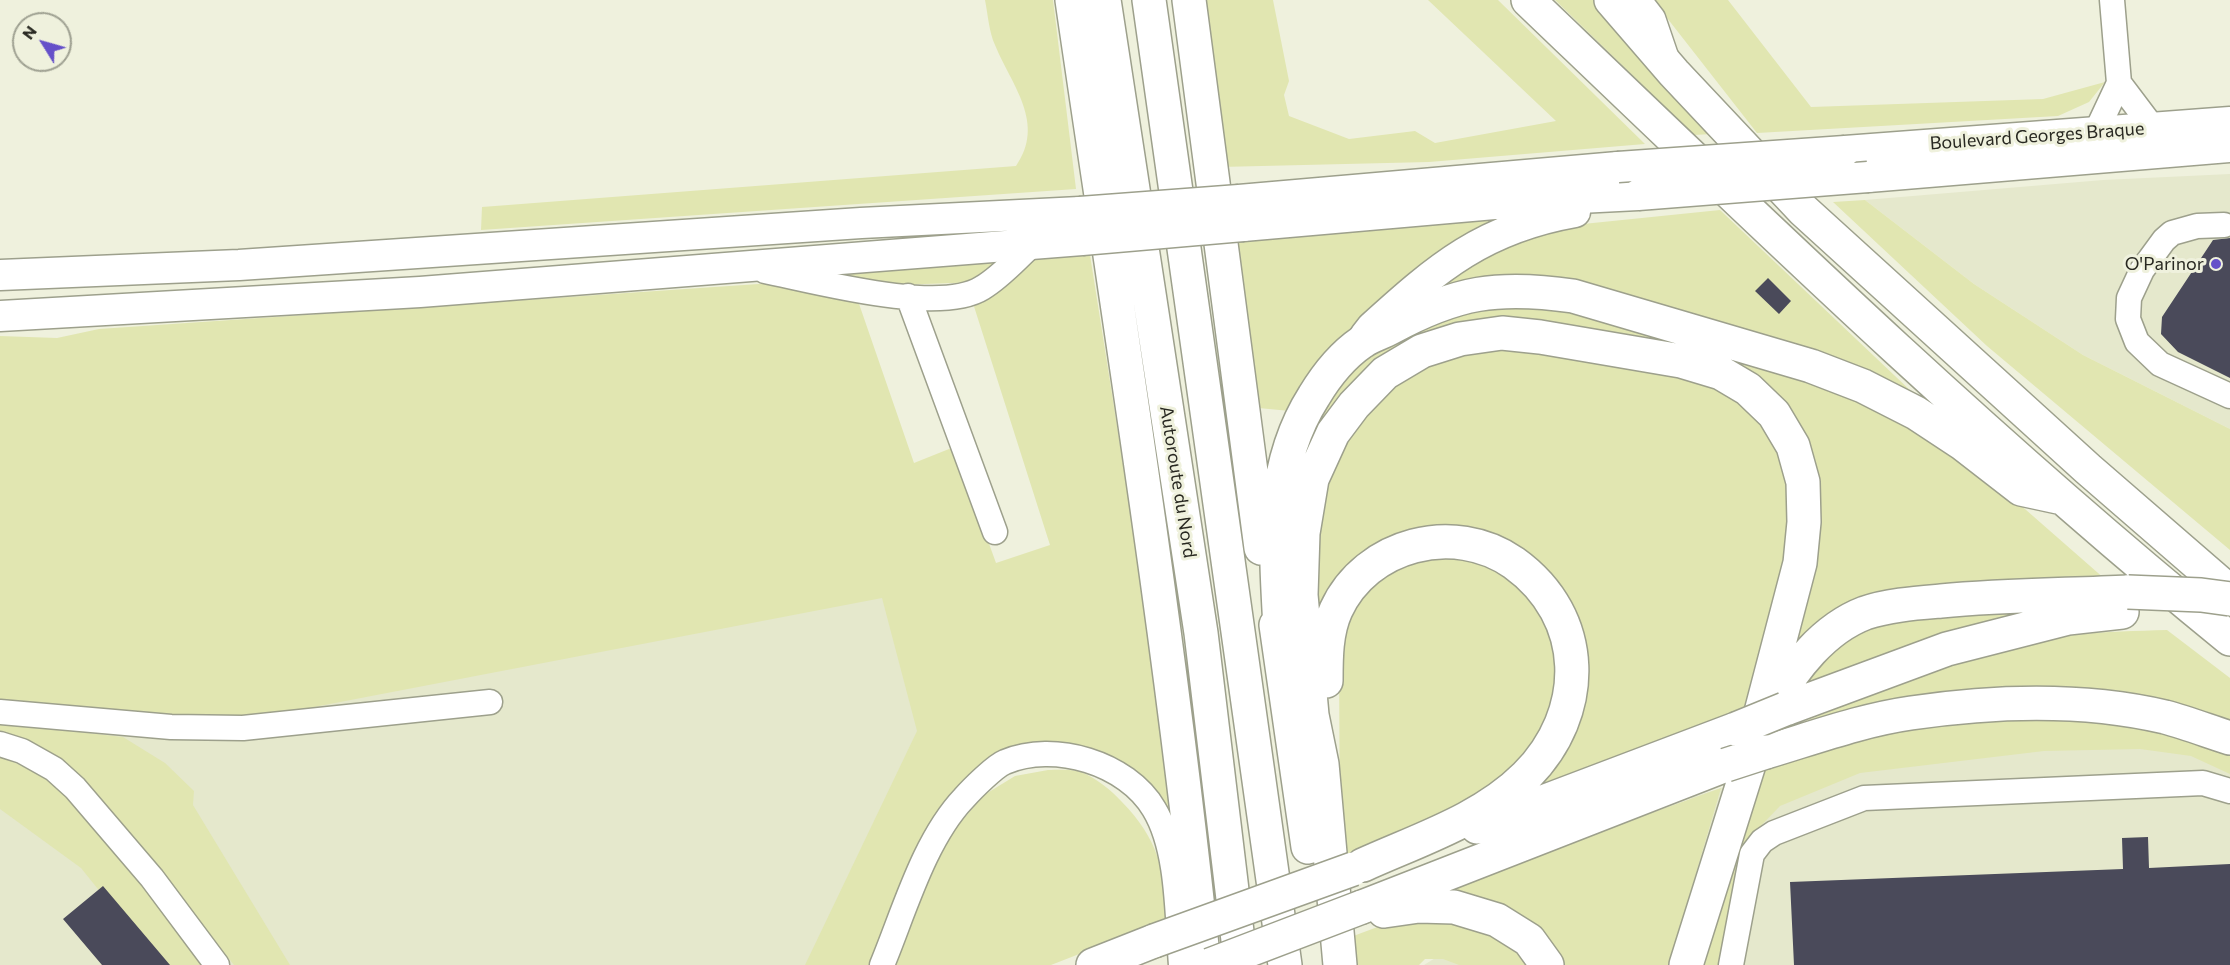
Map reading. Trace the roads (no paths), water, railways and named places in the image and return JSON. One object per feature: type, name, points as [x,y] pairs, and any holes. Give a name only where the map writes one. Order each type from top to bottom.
[{"type":"highway","points":[[1072,0],[1166,644],[1190,830],[1204,965]]},
{"type":"highway","name":"Autoroute du Nord","points":[[1104,0],[1201,633],[1241,965]]},
{"type":"highway","points":[[1149,0],[1285,965]]},
{"type":"highway","points":[[1189,0],[1259,540],[1281,647],[1324,965]]},
{"type":"highway","points":[[1528,0],[1896,352],[2058,497],[2230,639]]},
{"type":"highway","points":[[1611,0],[1671,70],[1803,210],[2088,469],[2230,592]]},
{"type":"highway","points":[[1281,647],[1276,525],[1283,466],[1293,436],[1326,377],[1362,341],[1408,317],[1466,296],[1533,290],[1573,296],[1811,366],[1863,386],[1916,413],[1963,444],[2021,489],[2058,497]]},
{"type":"highway","points":[[1340,965],[1322,764],[1312,715],[1301,595],[1303,533],[1312,479],[1334,433],[1354,405],[1385,373],[1422,351],[1460,339],[1502,333],[1540,337],[1681,361],[1721,373],[1748,389],[1774,414],[1793,446],[1803,483],[1804,522],[1800,563],[1734,773],[1686,965]]},
{"type":"highway","points":[[1322,764],[1328,638],[1335,611],[1349,586],[1363,571],[1387,555],[1412,545],[1447,541],[1475,546],[1512,562],[1535,581],[1554,606],[1571,652],[1569,705],[1551,745],[1526,776],[1490,804],[1471,816],[1358,867]]},
{"type":"highway","points":[[1734,773],[1790,674],[1826,636],[1865,613],[1914,604],[1968,598],[2136,600],[2201,595],[2230,599]]},
{"type":"highway","points":[[1093,965],[1358,867],[1436,842],[1947,649],[2136,600],[2230,612]]},
{"type":"highway","points":[[1210,965],[1362,907],[1734,773],[1766,752],[1844,728],[1910,713],[1998,705],[2082,705],[2164,717],[2230,738]]},
{"type":"highway","points":[[1362,907],[1389,911],[1419,906],[1454,907],[1497,920],[1529,940],[1547,965]]},
{"type":"main road","name":"Boulevard Georges Braque","points":[[1241,213],[1618,167],[2230,122]]},
{"type":"main road","name":"Boulevard Georges Braque","points":[[1241,213],[1638,195],[2230,147]]},
{"type":"main road","points":[[1362,341],[1383,317],[1432,275],[1473,246],[1523,225],[1573,213],[1612,208],[1638,195]]},
{"type":"main road","points":[[0,275],[239,265],[816,227],[1081,226],[1241,213]]},
{"type":"main road","points":[[0,316],[420,292],[1034,243],[1081,226]]},
{"type":"main road","points":[[0,329],[52,327],[148,308]]},
{"type":"street","points":[[1639,0],[1653,18],[1671,70]]},
{"type":"street","points":[[2096,132],[2119,83],[2112,0]]},
{"type":"street","points":[[2119,83],[2153,128]]},
{"type":"street","points":[[2224,225],[2197,226],[2172,233],[2142,270],[2129,298],[2128,319],[2137,342],[2160,364],[2230,396]]},
{"type":"street","points":[[742,267],[884,295],[947,298],[981,289],[1034,243]]},
{"type":"street","points":[[908,296],[995,532]]},
{"type":"street","points":[[0,712],[171,727],[243,728],[490,702]]},
{"type":"street","points":[[0,744],[22,751],[54,769],[75,788],[152,878],[216,965]]},
{"type":"street","points":[[882,965],[931,846],[963,798],[1004,762],[1037,756],[1077,756],[1107,766],[1134,787],[1154,809],[1171,852],[1181,965]]},
{"type":"street","points":[[1731,965],[1752,854],[1762,841],[1774,833],[1864,798],[2203,783],[2230,791]]},
{"type":"place","name":"O'Parinor","points":[[2216,264]]}]
